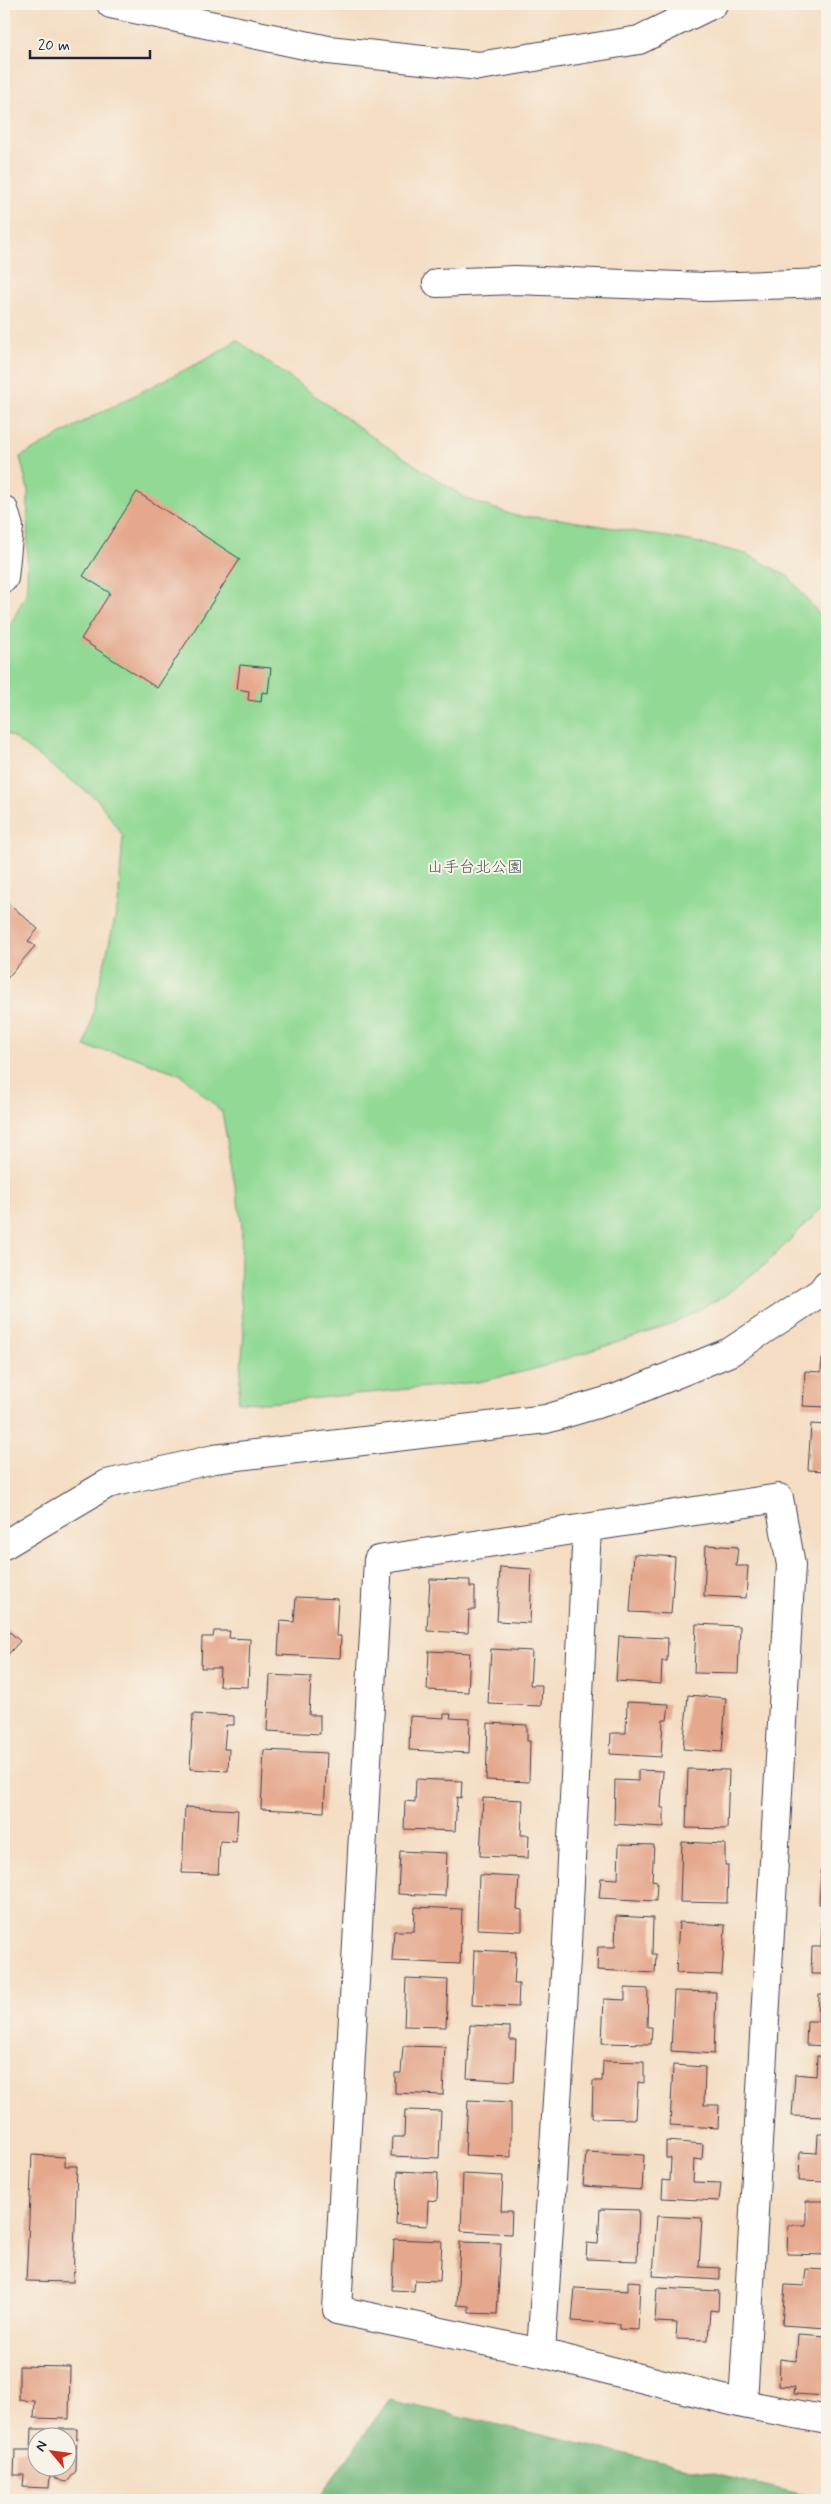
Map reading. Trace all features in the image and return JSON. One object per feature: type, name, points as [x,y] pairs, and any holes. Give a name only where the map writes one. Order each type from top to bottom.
[{"type":"street","points":[[111,4],[328,50],[479,66],[639,40],[713,4]]},
{"type":"street","points":[[437,283],[514,280],[706,287],[827,282]]},
{"type":"street","points":[[4,510],[9,527],[4,578]]},
{"type":"street","points":[[4,1545],[107,1484],[214,1459],[546,1419],[617,1398],[730,1352],[825,1291]]},
{"type":"street","points":[[743,2404],[791,1566],[779,1498],[378,1560],[337,2310],[541,2353],[743,2404],[827,2420]]},
{"type":"street","points":[[541,2353],[567,1943],[587,1528]]},
{"type":"green space","name":"山手台北公園","points":[[237,340],[374,438],[467,499],[516,516],[560,519],[690,541],[747,554],[789,577],[827,624],[827,1203],[767,1263],[724,1296],[671,1325],[531,1370],[478,1382],[268,1403],[238,1402],[244,1333],[240,1290],[242,1225],[222,1112],[182,1075],[128,1055],[85,1047],[118,905],[123,836],[98,800],[4,731],[4,638],[27,592],[28,490],[20,457],[92,417],[214,355]]},
{"type":"green space","points":[[389,2400],[827,2500],[317,2500]]},
{"type":"building","points":[[137,492],[240,559],[157,688],[81,639],[110,593],[83,576]]},
{"type":"building","points":[[240,665],[271,668],[268,693],[262,692],[261,702],[248,700],[249,691],[237,689]]},
{"type":"building","points":[[4,899],[38,929],[28,941],[35,946],[4,982]]},
{"type":"building","points":[[822,1358],[827,1359],[827,1407],[803,1406],[805,1371],[821,1372]]},
{"type":"building","points":[[811,1424],[827,1425],[827,1471],[808,1470]]},
{"type":"building","points":[[706,1545],[738,1547],[736,1566],[748,1566],[746,1598],[704,1596]]},
{"type":"building","points":[[634,1554],[675,1557],[671,1614],[630,1612]]},
{"type":"building","points":[[500,1567],[532,1569],[530,1623],[497,1621]]},
{"type":"building","points":[[430,1579],[470,1580],[470,1587],[475,1587],[475,1610],[469,1610],[468,1633],[427,1631]]},
{"type":"building","points":[[296,1597],[338,1599],[336,1636],[341,1636],[340,1658],[278,1655],[280,1621],[294,1622]]},
{"type":"building","points":[[696,1624],[740,1626],[738,1674],[694,1673]]},
{"type":"building","points":[[4,1627],[20,1641],[4,1659]]},
{"type":"building","points":[[214,1631],[230,1631],[229,1638],[250,1639],[248,1687],[219,1686],[220,1668],[201,1668],[202,1637],[213,1637]]},
{"type":"building","points":[[619,1636],[668,1638],[667,1661],[662,1661],[661,1684],[616,1681]]},
{"type":"building","points":[[491,1649],[532,1651],[530,1685],[542,1685],[541,1706],[488,1704]]},
{"type":"building","points":[[429,1651],[470,1653],[468,1692],[427,1690]]},
{"type":"building","points":[[270,1675],[311,1677],[309,1715],[320,1715],[320,1734],[267,1731]]},
{"type":"building","points":[[688,1695],[726,1698],[722,1752],[683,1749]]},
{"type":"building","points":[[627,1702],[669,1704],[667,1720],[663,1720],[661,1757],[610,1754],[611,1733],[626,1733]]},
{"type":"building","points":[[193,1714],[234,1716],[234,1725],[226,1725],[224,1749],[229,1749],[228,1771],[190,1769]]},
{"type":"building","points":[[444,1714],[451,1714],[450,1718],[470,1719],[469,1753],[409,1750],[410,1716],[444,1718]]},
{"type":"building","points":[[488,1723],[527,1725],[527,1741],[530,1741],[529,1782],[486,1780]]},
{"type":"building","points":[[264,1750],[327,1753],[324,1812],[261,1809]]},
{"type":"building","points":[[688,1769],[729,1770],[727,1829],[686,1828]]},
{"type":"building","points":[[638,1770],[663,1771],[661,1808],[664,1808],[664,1827],[614,1824],[615,1780],[638,1781]]},
{"type":"building","points":[[416,1779],[462,1781],[461,1798],[457,1797],[455,1831],[404,1829],[405,1801],[415,1802]]},
{"type":"building","points":[[483,1798],[523,1800],[521,1835],[529,1835],[528,1858],[480,1856]]},
{"type":"building","points":[[185,1807],[238,1810],[236,1842],[220,1841],[218,1874],[182,1873]]},
{"type":"building","points":[[682,1842],[725,1844],[725,1865],[728,1865],[727,1903],[680,1902]]},
{"type":"building","points":[[619,1844],[654,1845],[652,1880],[657,1881],[656,1901],[599,1898],[601,1878],[618,1879]]},
{"type":"building","points":[[823,1846],[827,1846],[827,1905],[819,1904]]},
{"type":"building","points":[[400,1851],[447,1853],[445,1896],[398,1894]]},
{"type":"building","points":[[479,1875],[519,1877],[517,1909],[522,1910],[522,1931],[477,1929]]},
{"type":"building","points":[[415,1907],[462,1909],[460,1964],[392,1961],[394,1931],[414,1931]]},
{"type":"building","points":[[616,1916],[653,1918],[652,1954],[656,1954],[655,1973],[597,1970],[598,1947],[615,1947]]},
{"type":"building","points":[[822,1921],[827,1921],[827,1974],[811,1974],[812,1947],[821,1947]]},
{"type":"building","points":[[679,1922],[725,1925],[722,1975],[676,1973]]},
{"type":"building","points":[[474,1950],[516,1952],[514,1984],[519,1984],[518,2007],[472,2005]]},
{"type":"building","points":[[406,1978],[448,1980],[446,2027],[404,2026]]},
{"type":"building","points":[[625,1988],[648,1989],[647,2027],[652,2027],[651,2044],[602,2043],[604,1999],[625,2000]]},
{"type":"building","points":[[674,1991],[716,1992],[714,2054],[671,2051]]},
{"type":"building","points":[[819,1994],[827,1994],[827,2046],[806,2045],[807,2021],[818,2021]]},
{"type":"building","points":[[470,2025],[510,2027],[510,2040],[516,2040],[514,2081],[467,2078]]},
{"type":"building","points":[[403,2046],[445,2047],[443,2095],[395,2093],[395,2073],[401,2073]]},
{"type":"building","points":[[817,2056],[827,2057],[827,2117],[792,2116],[795,2074],[816,2076]]},
{"type":"building","points":[[603,2061],[644,2062],[644,2083],[638,2082],[636,2119],[592,2118],[593,2081],[602,2081]]},
{"type":"building","points":[[673,2065],[705,2067],[704,2105],[719,2105],[718,2128],[670,2125]]},
{"type":"building","points":[[468,2100],[511,2102],[511,2157],[465,2155]]},
{"type":"building","points":[[405,2110],[441,2111],[439,2158],[391,2156],[392,2137],[404,2137]]},
{"type":"building","points":[[818,2134],[827,2134],[827,2182],[799,2181],[800,2152],[817,2153]]},
{"type":"building","points":[[666,2141],[703,2144],[702,2160],[694,2159],[693,2182],[721,2183],[719,2201],[662,2198],[663,2180],[670,2181],[671,2158],[666,2158]]},
{"type":"building","points":[[586,2152],[644,2155],[642,2190],[583,2186]]},
{"type":"building","points":[[32,2155],[65,2157],[65,2166],[77,2166],[73,2282],[26,2281]]},
{"type":"building","points":[[398,2171],[438,2173],[437,2201],[428,2200],[427,2226],[396,2224]]},
{"type":"building","points":[[463,2174],[503,2176],[501,2211],[512,2211],[511,2234],[461,2231]]},
{"type":"building","points":[[806,2201],[827,2201],[827,2255],[787,2254],[788,2225],[806,2225]]},
{"type":"building","points":[[600,2209],[639,2210],[637,2261],[586,2259],[587,2243],[598,2244]]},
{"type":"building","points":[[657,2216],[702,2218],[699,2267],[720,2268],[720,2280],[653,2276]]},
{"type":"building","points":[[394,2239],[442,2241],[440,2281],[415,2280],[414,2291],[392,2290]]},
{"type":"building","points":[[460,2242],[501,2243],[497,2314],[469,2313],[469,2306],[457,2305]]},
{"type":"building","points":[[806,2269],[827,2270],[827,2328],[782,2325],[785,2285],[804,2286]]},
{"type":"building","points":[[628,2281],[640,2282],[638,2330],[620,2329],[620,2324],[572,2321],[575,2288],[628,2291]]},
{"type":"building","points":[[657,2288],[719,2291],[718,2311],[710,2310],[708,2340],[676,2339],[677,2323],[655,2322]]},
{"type":"building","points":[[798,2334],[827,2336],[827,2396],[794,2394],[795,2387],[779,2386],[780,2359],[796,2361]]},
{"type":"building","points":[[19,2366],[70,2367],[69,2419],[34,2418],[35,2401],[19,2400]]},
{"type":"building","points":[[15,2450],[28,2450],[28,2476],[50,2476],[49,2488],[23,2487],[24,2475],[14,2475]]},
{"type":"building","points":[[53,2476],[72,2476],[67,2482]]}]
